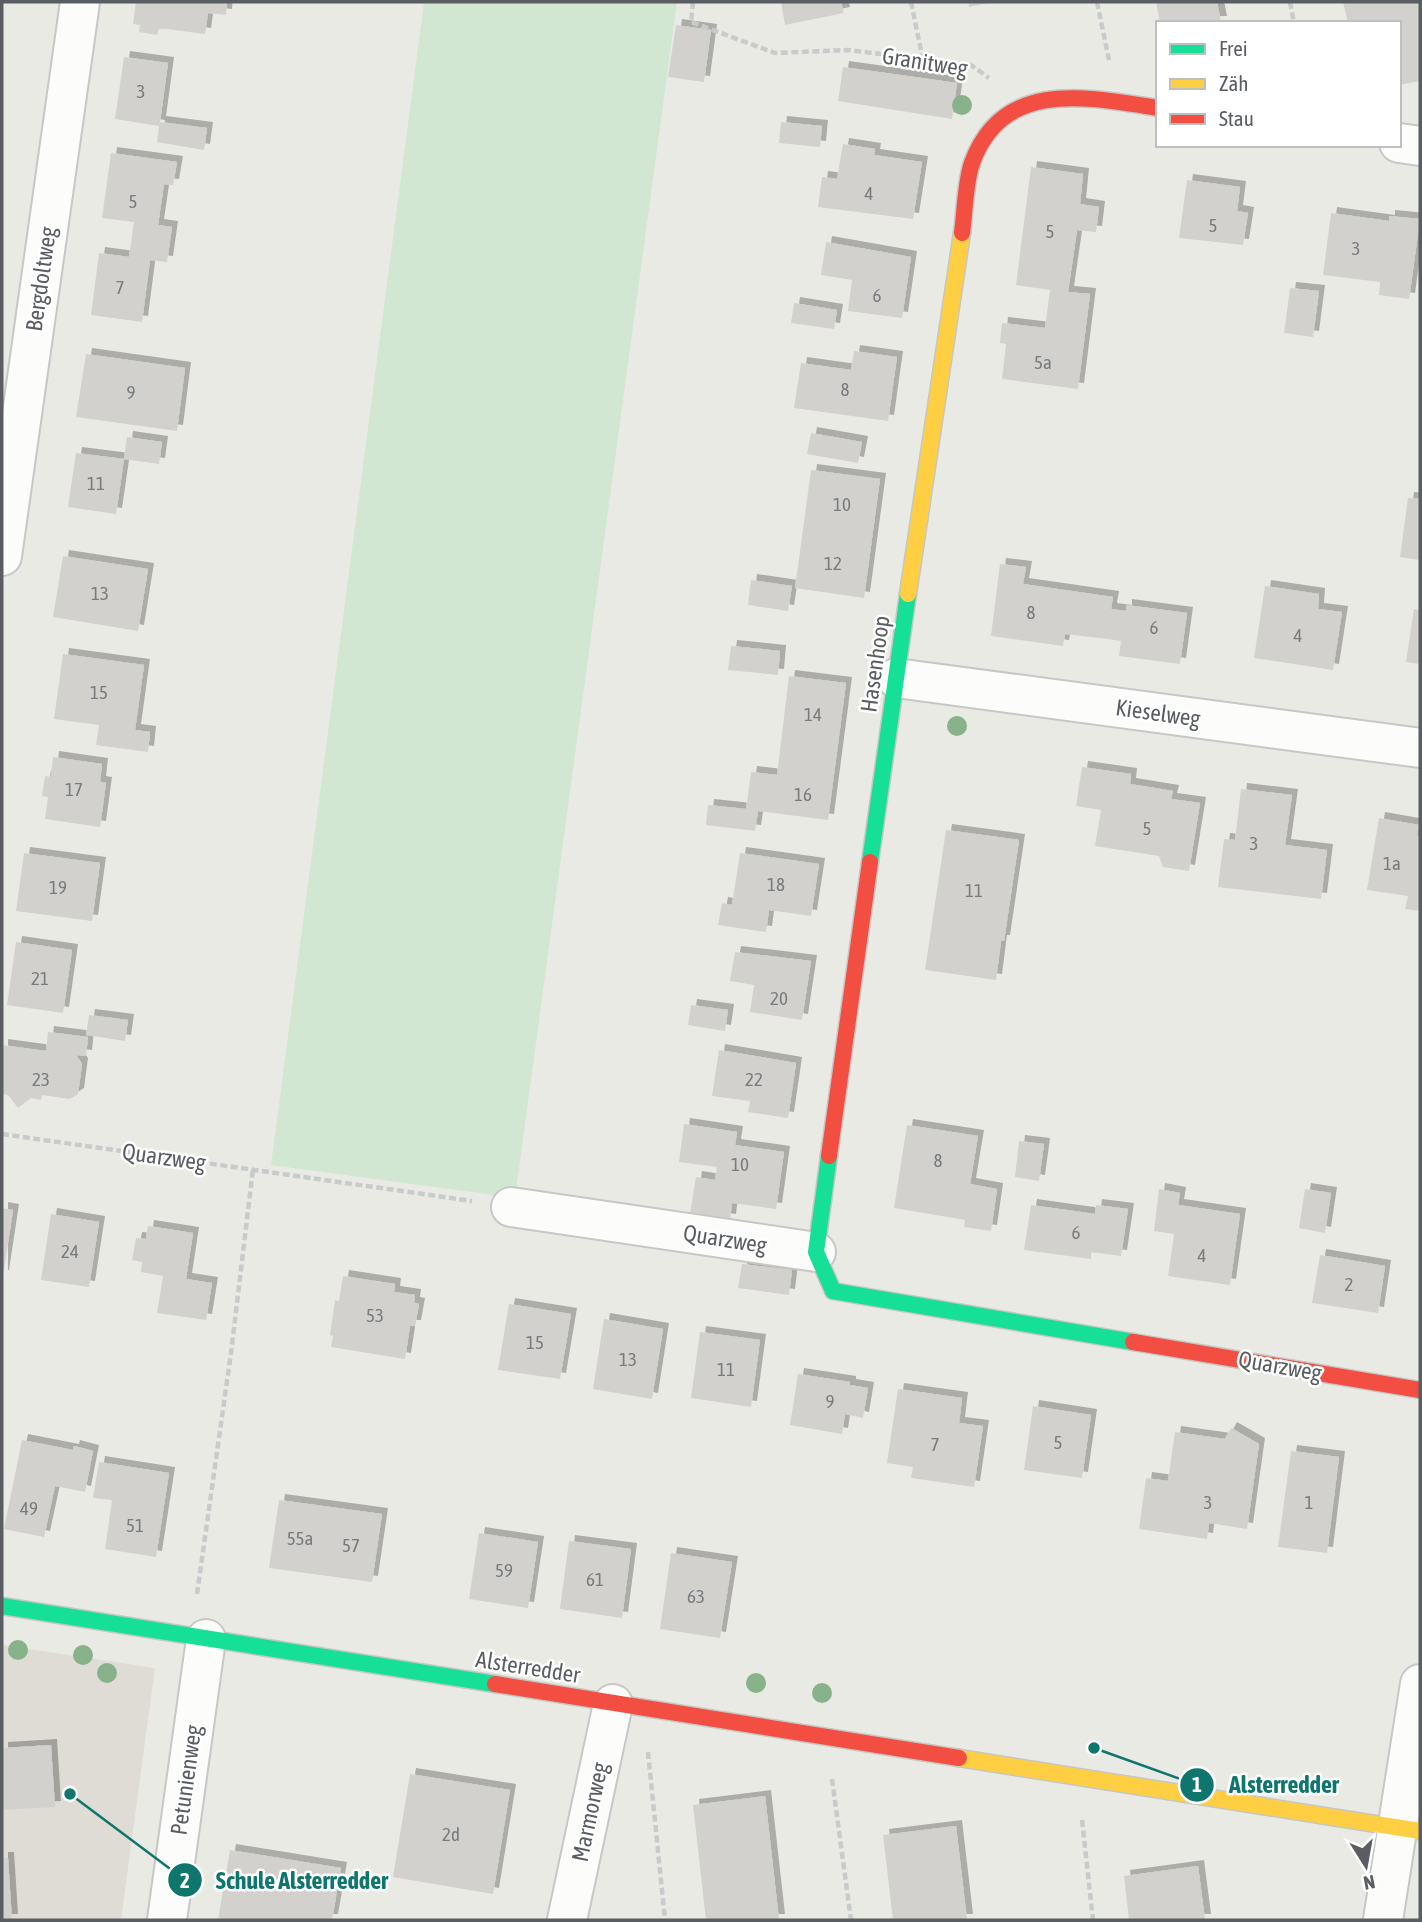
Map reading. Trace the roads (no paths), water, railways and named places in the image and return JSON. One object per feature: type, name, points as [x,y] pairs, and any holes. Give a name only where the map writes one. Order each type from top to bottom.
[{"type":"street","name":"Bergdoltweg","points":[[2,556],[80,2]]},
{"type":"street","name":"Hasenhoop","points":[[816,1252],[896,678],[972,164],[981,142],[999,119],[1023,103],[1068,95],[1156,108]]},
{"type":"street","points":[[1401,143],[1420,146]]},
{"type":"street","name":"Kieselweg","points":[[896,678],[1420,748]]},
{"type":"street","name":"Quarzweg","points":[[511,1207],[816,1252],[833,1291],[1420,1390]]},
{"type":"street","name":"Alsterredder","points":[[2,1606],[1409,1829]]},
{"type":"street","name":"Petunienweg","points":[[167,1920],[198,1638]]},
{"type":"street","points":[[1383,1920],[1409,1829],[1420,1684]]},
{"type":"street","name":"Marmorweg","points":[[567,1920],[629,1706]]},
{"type":"place","name":"Alsterredder","points":[[1094,1748]]},
{"type":"place","name":"Schule Alsterredder","points":[[70,1794]]}]
